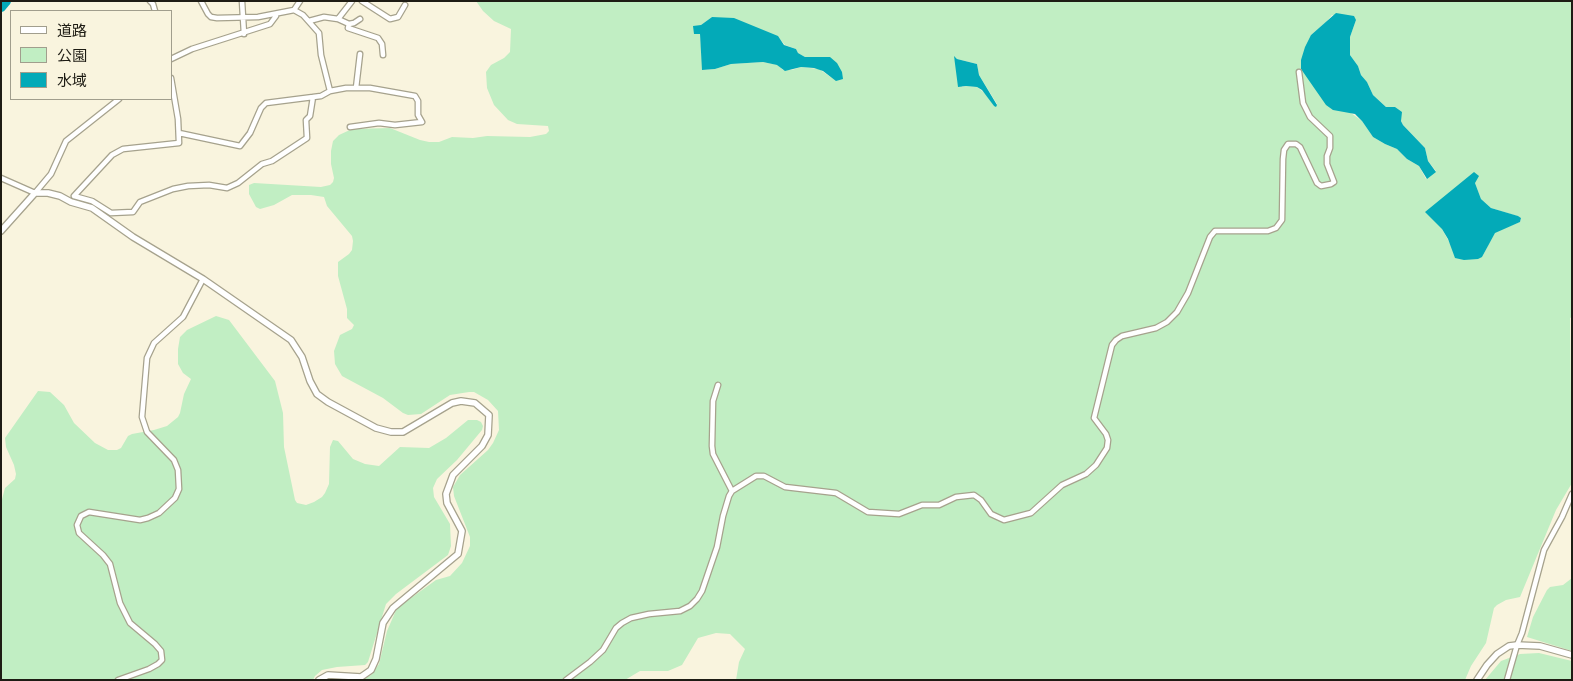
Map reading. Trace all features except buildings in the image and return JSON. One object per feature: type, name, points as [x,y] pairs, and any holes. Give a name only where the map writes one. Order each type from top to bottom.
[{"type":"street","points":[[201,1],[211,17],[242,18],[294,10],[300,1]]},
{"type":"street","points":[[242,1],[244,34]]},
{"type":"street","points":[[338,19],[352,1]]},
{"type":"street","points":[[362,1],[390,19],[398,17],[405,4]]},
{"type":"street","points":[[294,10],[309,21],[319,33],[321,55],[330,91]]},
{"type":"street","points":[[172,58],[192,49],[244,34],[270,24],[276,16],[275,14]]},
{"type":"street","points":[[309,21],[324,17],[338,19],[349,24],[360,20]]},
{"type":"street","points":[[349,24],[348,28],[378,38],[382,44],[383,55]]},
{"type":"street","points":[[356,88],[360,54]]},
{"type":"street","points":[[566,680],[603,650],[616,628],[631,618],[680,611],[690,606],[697,599],[702,591],[717,547],[729,496],[732,491],[756,476],[764,476],[785,487],[836,493],[865,512],[899,514],[922,505],[939,505],[956,497],[974,495],[981,500],[991,514],[1004,520],[1031,513],[1062,485],[1086,474],[1096,465],[1107,448],[1108,440],[1106,434],[1094,418],[1112,345],[1116,340],[1122,336],[1156,328],[1167,322],[1177,312],[1188,293],[1210,237],[1215,231],[1268,231],[1276,228],[1282,220],[1283,159],[1284,150],[1288,144],[1296,144],[1300,147],[1317,183],[1321,186],[1334,182],[1327,164],[1330,136],[1310,117],[1303,103],[1299,72]]},
{"type":"street","points":[[70,202],[112,155],[123,149],[179,143],[178,120],[172,84]]},
{"type":"street","points":[[178,133],[240,146],[250,133],[261,108],[266,103],[321,96],[330,91],[370,88],[415,96],[418,101],[418,115],[422,122],[395,125],[379,123],[350,127]]},
{"type":"street","points":[[74,196],[92,202],[111,214],[133,212],[140,202],[173,189],[208,185],[227,188],[238,183],[262,164],[272,161],[307,138],[306,120],[310,116],[314,97]]},
{"type":"street","points":[[1,231],[51,174],[66,141],[118,100]]},
{"type":"street","points":[[1,178],[35,193],[48,193],[60,196],[70,202],[92,208],[134,237],[203,279],[291,340],[302,356],[310,381],[317,394],[376,428],[391,432],[403,432],[452,403],[461,401],[475,403],[489,415],[488,435],[482,446],[453,475],[446,494],[447,503],[462,531],[458,554],[394,608],[383,623],[376,659],[371,670],[361,677],[328,675],[319,680]]},
{"type":"street","points":[[118,680],[158,664],[162,660],[161,651],[130,623],[120,603],[110,564],[79,533],[77,525],[81,516],[88,512],[140,520],[148,518],[159,513],[175,498],[179,489],[178,470],[174,460],[147,432],[142,416],[147,358],[154,343],[183,317],[203,279]]},
{"type":"street","points":[[718,384],[713,401],[713,454],[732,491]]},
{"type":"street","points":[[1507,680],[1522,633],[1544,550],[1572,494]]},
{"type":"street","points":[[1477,680],[1497,654],[1508,646],[1540,646],[1572,655]]},
{"type":"green space","points":[[476,1],[1572,1],[1572,317],[1570,318],[1572,483],[1556,510],[1520,597],[1506,600],[1494,608],[1486,643],[1471,666],[1465,680],[736,680],[739,662],[745,649],[730,634],[716,633],[698,638],[682,665],[668,671],[640,671],[625,680],[330,680],[336,677],[367,677],[371,675],[379,664],[387,631],[397,608],[436,580],[450,576],[462,563],[470,546],[470,537],[454,496],[453,487],[460,475],[488,450],[493,443],[499,430],[498,411],[488,400],[474,392],[469,392],[450,395],[421,414],[408,415],[383,398],[342,376],[335,364],[334,351],[340,335],[352,329],[354,325],[347,318],[347,309],[338,276],[338,262],[352,250],[352,236],[327,206],[324,197],[292,195],[274,205],[260,209],[256,207],[249,194],[249,185],[254,183],[321,187],[330,185],[334,178],[331,164],[333,141],[339,135],[352,129],[390,128],[429,142],[439,142],[452,137],[530,137],[546,134],[549,131],[548,126],[517,124],[508,120],[494,105],[487,88],[486,72],[491,65],[504,58],[510,52],[511,29],[494,21]],"holes":[[[1332,15],[1356,20],[1350,37],[1350,55],[1373,95],[1386,107],[1395,107],[1403,125],[1425,148],[1428,161],[1436,171],[1426,179],[1419,166],[1407,159],[1397,149],[1373,137],[1362,121],[1351,113],[1311,35]],[[712,17],[779,38],[785,45],[796,49],[798,53],[805,57],[815,57],[832,78],[819,69],[801,67],[783,70],[778,65],[763,62],[731,64],[715,69],[703,70],[701,25]],[[954,57],[977,64],[979,75],[997,104],[994,106],[987,95],[977,87],[962,87]],[[1475,183],[1481,199],[1491,208],[1521,218],[1520,222],[1495,232],[1482,257],[1453,249],[1442,229]]]},
{"type":"green space","points":[[216,316],[229,320],[275,381],[283,413],[284,447],[297,503],[306,505],[322,497],[325,493],[329,484],[330,447],[333,440],[338,441],[353,459],[365,464],[379,466],[400,447],[429,448],[446,438],[468,420],[481,422],[482,430],[457,460],[437,479],[433,488],[434,497],[450,524],[451,546],[448,555],[396,594],[386,604],[368,662],[365,665],[322,670],[313,680],[1,680],[1,503],[5,488],[15,479],[16,474],[6,447],[5,438],[38,391],[50,392],[64,405],[74,423],[95,443],[108,450],[121,448],[128,436],[132,434],[167,426],[178,417],[184,394],[191,379],[183,373],[178,364],[180,337],[187,330]]},
{"type":"green space","points":[[1572,578],[1572,651],[1527,637],[1533,617],[1547,590],[1550,587],[1563,585]]},
{"type":"green space","points":[[1539,653],[1572,661],[1572,680],[1485,680],[1501,661],[1520,654]]},
{"type":"water","points":[[1336,13],[1354,16],[1356,20],[1350,37],[1350,55],[1373,95],[1386,107],[1395,107],[1402,112],[1401,121],[1403,125],[1425,148],[1428,161],[1436,172],[1427,179],[1419,166],[1407,159],[1397,149],[1373,137],[1355,114],[1333,110],[1326,105],[1301,69],[1301,60],[1311,35]]},
{"type":"water","points":[[712,17],[734,18],[778,36],[784,45],[796,49],[798,53],[805,57],[830,57],[837,63],[842,72],[843,79],[836,81],[823,71],[814,68],[801,67],[785,71],[777,65],[763,62],[731,64],[715,69],[702,70],[700,34],[694,34],[693,26],[701,25]]},
{"type":"water","points":[[954,56],[957,59],[977,64],[979,75],[997,105],[996,107],[982,90],[977,87],[958,87]]},
{"type":"water","points":[[1474,172],[1479,176],[1475,183],[1481,199],[1491,208],[1521,218],[1520,222],[1495,233],[1482,257],[1464,260],[1455,258],[1442,229],[1425,212]]},
{"type":"waterway","points":[[1,7],[6,1]]}]
